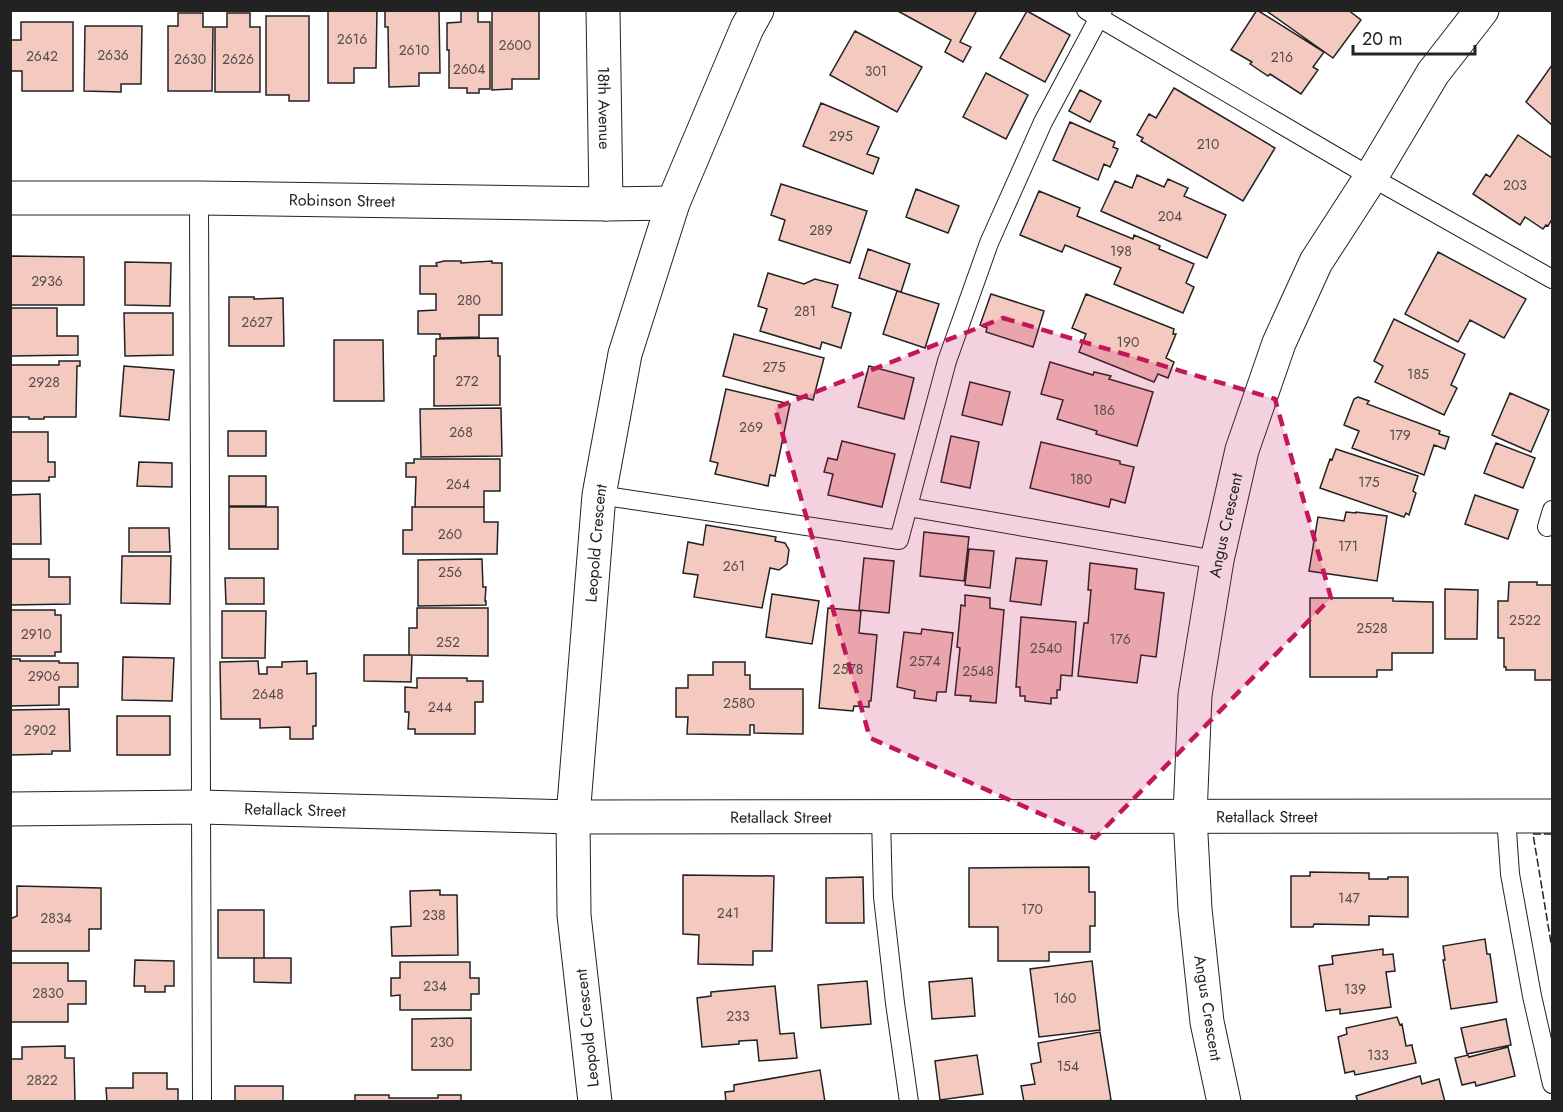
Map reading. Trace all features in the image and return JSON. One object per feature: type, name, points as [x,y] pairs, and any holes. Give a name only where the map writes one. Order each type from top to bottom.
[{"type":"street","name":"18th Avenue","points":[[603,10],[606,204]]},
{"type":"street","name":"Leopold Crescent","points":[[595,1101],[574,915],[573,817],[599,495],[625,354],[673,203],[747,28],[757,10]]},
{"type":"street","name":"Angus Crescent","points":[[1224,1101],[1207,1022],[1195,909],[1190,816],[1195,694],[1217,560],[1242,450],[1279,343],[1316,262],[1371,177],[1433,73],[1482,10]]},
{"type":"street","name":"Robinson Street","points":[[10,198],[673,203]]},
{"type":"street","name":"Retallack Street","points":[[10,809],[201,807],[573,817],[1552,816]]},
{"type":"lane","points":[[599,495],[899,540],[946,361],[989,243],[1043,122],[1096,13],[1371,177],[1552,279]]},
{"type":"lane","points":[[199,198],[202,1101]]},
{"type":"lane","points":[[908,507],[1217,560]]},
{"type":"lane","points":[[1506,816],[1510,874],[1532,996],[1552,1084]]},
{"type":"lane","points":[[881,817],[883,897],[909,1101]]},
{"type":"highlighted area","points":[[1003,318],[1275,399],[1331,598],[1095,838],[870,738],[775,408]]},
{"type":"building","points":[[328,10],[377,10],[376,68],[354,68],[354,83],[328,83]]},
{"type":"building","points":[[385,10],[439,10],[440,73],[419,73],[419,86],[389,87],[388,27],[385,27]]},
{"type":"building","points":[[461,10],[478,10],[478,22],[490,22],[490,89],[479,89],[479,93],[467,93],[467,88],[449,88],[447,23],[461,22]]},
{"type":"building","points":[[492,10],[539,10],[539,79],[512,79],[512,89],[492,90]]},
{"type":"building","points":[[896,10],[977,10],[960,42],[971,47],[963,62],[945,52],[951,40]]},
{"type":"building","points":[[1257,10],[1324,52],[1313,67],[1318,70],[1301,94],[1270,74],[1268,76],[1250,64],[1252,62],[1231,50]]},
{"type":"building","points":[[1269,10],[1348,10],[1361,20],[1333,58],[1268,12]]},
{"type":"building","points":[[1027,11],[1070,35],[1045,82],[1000,58]]},
{"type":"building","points":[[178,13],[203,13],[203,27],[213,27],[212,91],[168,91],[168,26],[178,26]]},
{"type":"building","points":[[227,13],[250,13],[250,27],[260,27],[260,92],[215,92],[215,27],[227,27]]},
{"type":"building","points":[[266,16],[309,16],[309,101],[289,101],[289,95],[266,95]]},
{"type":"building","points":[[21,22],[73,22],[73,91],[22,91],[22,71],[10,71],[10,40],[21,40]]},
{"type":"building","points":[[85,26],[142,26],[141,84],[121,84],[121,92],[84,91]]},
{"type":"building","points":[[855,31],[922,67],[897,112],[830,75]]},
{"type":"building","points":[[1552,65],[1552,125],[1526,102]]},
{"type":"building","points":[[986,73],[1028,95],[1006,139],[963,117]]},
{"type":"building","points":[[1174,88],[1275,148],[1243,201],[1141,141],[1143,138],[1137,135],[1149,114],[1156,118]]},
{"type":"building","points":[[1080,90],[1101,101],[1090,122],[1069,111]]},
{"type":"building","points":[[821,103],[879,127],[867,154],[879,158],[873,174],[803,146]]},
{"type":"building","points":[[1070,122],[1115,142],[1113,147],[1118,149],[1110,167],[1104,164],[1098,180],[1053,160]]},
{"type":"building","points":[[1518,135],[1552,158],[1552,219],[1543,229],[1525,217],[1520,225],[1473,194],[1486,174],[1490,177]]},
{"type":"building","points":[[1137,175],[1164,187],[1168,179],[1188,188],[1184,196],[1226,215],[1207,258],[1101,211],[1115,181],[1132,188]]},
{"type":"building","points":[[781,184],[867,211],[850,263],[779,240],[785,220],[771,215]]},
{"type":"building","points":[[916,189],[959,206],[948,233],[906,217]]},
{"type":"building","points":[[1039,191],[1080,208],[1077,216],[1133,239],[1134,235],[1194,264],[1186,283],[1194,287],[1183,313],[1114,284],[1121,268],[1065,245],[1062,252],[1020,235]]},
{"type":"building","points":[[868,249],[910,264],[901,292],[859,278]]},
{"type":"building","points":[[1438,252],[1526,299],[1504,338],[1470,320],[1458,342],[1405,314]]},
{"type":"building","points":[[10,256],[84,257],[84,305],[10,305]]},
{"type":"building","points":[[444,261],[502,263],[502,315],[479,315],[479,337],[440,338],[440,334],[418,334],[418,311],[436,310],[436,294],[420,294],[420,266],[437,266],[436,263]]},
{"type":"building","points":[[125,262],[171,263],[170,306],[125,305]]},
{"type":"building","points":[[768,273],[804,284],[815,279],[838,285],[832,307],[851,313],[841,348],[822,342],[820,349],[760,331],[767,309],[758,306]]},
{"type":"building","points":[[897,291],[939,304],[925,348],[883,334]]},
{"type":"building","points":[[991,294],[1044,311],[1033,347],[986,332],[987,328],[980,325]]},
{"type":"building","points":[[1086,294],[1174,329],[1173,334],[1176,334],[1166,358],[1174,362],[1168,378],[1158,374],[1154,382],[1079,352],[1086,334],[1072,328]]},
{"type":"building","points":[[229,297],[283,298],[284,346],[229,346]]},
{"type":"building","points":[[10,308],[57,308],[57,336],[78,336],[78,355],[10,356]]},
{"type":"building","points":[[124,313],[173,313],[173,355],[125,356]]},
{"type":"building","points":[[1394,319],[1465,354],[1451,385],[1457,388],[1444,415],[1375,382],[1383,366],[1374,361]]},
{"type":"building","points":[[734,334],[824,358],[813,400],[723,376]]},
{"type":"building","points":[[498,338],[500,405],[434,406],[436,339]]},
{"type":"building","points":[[334,340],[383,340],[384,401],[334,401]]},
{"type":"building","points":[[59,361],[80,361],[80,366],[77,366],[76,417],[29,419],[29,417],[10,417],[10,365],[59,365]]},
{"type":"building","points":[[1050,362],[1093,375],[1094,372],[1111,376],[1109,379],[1153,392],[1137,446],[1057,419],[1063,400],[1041,394]]},
{"type":"building","points":[[124,366],[174,370],[169,420],[120,416]]},
{"type":"building","points":[[869,366],[914,378],[904,419],[858,407]]},
{"type":"building","points":[[970,382],[1010,392],[1002,425],[962,415]]},
{"type":"building","points":[[726,389],[790,404],[775,476],[770,475],[768,486],[715,474],[718,463],[710,461]]},
{"type":"building","points":[[1510,393],[1549,410],[1531,452],[1492,435]]},
{"type":"building","points":[[1358,397],[1369,401],[1367,404],[1440,431],[1439,434],[1449,437],[1445,449],[1434,445],[1424,475],[1352,448],[1359,431],[1344,425],[1354,399]]},
{"type":"building","points":[[501,408],[502,456],[421,457],[420,409]]},
{"type":"building","points":[[228,431],[266,431],[266,456],[228,456]]},
{"type":"building","points":[[10,432],[48,432],[48,462],[55,462],[55,477],[49,477],[49,481],[10,481]]},
{"type":"building","points":[[951,436],[979,442],[970,488],[941,482]]},
{"type":"building","points":[[842,441],[895,454],[882,507],[828,495],[833,474],[824,472],[828,458],[837,460]]},
{"type":"building","points":[[1041,442],[1120,461],[1120,464],[1134,467],[1125,503],[1111,499],[1109,507],[1030,488]]},
{"type":"building","points":[[1496,443],[1535,458],[1523,488],[1484,473]]},
{"type":"building","points":[[1336,449],[1418,476],[1413,491],[1416,493],[1409,515],[1406,513],[1404,517],[1320,488]]},
{"type":"building","points":[[414,459],[500,459],[500,491],[484,491],[484,507],[415,507],[416,477],[406,477],[406,463],[414,463]]},
{"type":"building","points":[[139,462],[172,463],[172,487],[137,486]]},
{"type":"building","points":[[229,476],[266,476],[266,506],[229,506]]},
{"type":"building","points":[[40,494],[41,544],[10,544],[10,495]]},
{"type":"building","points":[[1475,495],[1518,510],[1508,539],[1465,524]]},
{"type":"building","points":[[229,507],[278,507],[278,549],[229,549]]},
{"type":"building","points":[[412,507],[484,507],[484,522],[498,522],[497,554],[403,554],[403,530],[412,530]]},
{"type":"building","points":[[1346,512],[1387,516],[1377,581],[1309,571],[1318,517],[1344,521]]},
{"type":"building","points":[[706,525],[776,537],[775,541],[785,543],[789,550],[787,564],[779,570],[770,568],[762,608],[694,597],[698,575],[683,573],[688,542],[703,545]]},
{"type":"building","points":[[129,528],[169,528],[170,552],[129,552]]},
{"type":"building","points":[[924,532],[969,537],[964,581],[920,576]]},
{"type":"building","points":[[969,549],[994,551],[990,588],[965,585]]},
{"type":"building","points":[[122,556],[171,556],[170,604],[121,603]]},
{"type":"building","points":[[864,558],[894,561],[889,613],[859,610]]},
{"type":"building","points":[[1016,558],[1047,561],[1041,605],[1010,601]]},
{"type":"building","points":[[10,559],[49,559],[49,577],[70,577],[70,604],[10,605]]},
{"type":"building","points":[[482,559],[486,605],[418,606],[418,560]]},
{"type":"building","points":[[1090,563],[1137,569],[1135,589],[1164,593],[1156,657],[1141,655],[1137,683],[1078,676],[1084,623],[1088,623],[1091,590],[1088,590]]},
{"type":"building","points":[[225,578],[264,578],[264,604],[226,604]]},
{"type":"building","points":[[1509,582],[1537,582],[1537,585],[1552,585],[1552,680],[1535,680],[1535,670],[1506,670],[1504,667],[1504,638],[1498,638],[1498,601],[1508,601]]},
{"type":"building","points":[[1445,589],[1478,590],[1477,639],[1445,639]]},
{"type":"building","points":[[772,594],[819,601],[812,644],[766,637]]},
{"type":"building","points":[[965,595],[990,598],[990,608],[1004,610],[996,703],[970,701],[971,696],[955,695],[960,648],[957,647],[961,605],[965,606]]},
{"type":"building","points":[[1310,598],[1393,598],[1393,601],[1433,602],[1433,653],[1392,653],[1392,670],[1377,670],[1377,677],[1310,677]]},
{"type":"building","points":[[417,608],[488,608],[488,656],[409,655],[409,628],[417,628]]},
{"type":"building","points":[[828,608],[861,611],[859,633],[877,635],[869,707],[854,706],[853,711],[819,708]]},
{"type":"building","points":[[10,610],[55,610],[55,615],[61,615],[61,652],[55,652],[55,656],[10,656]]},
{"type":"building","points":[[222,611],[266,611],[265,658],[222,658]]},
{"type":"building","points":[[1021,617],[1076,622],[1072,676],[1061,675],[1060,690],[1057,690],[1057,698],[1051,698],[1051,704],[1025,701],[1025,696],[1020,696],[1020,687],[1016,687]]},
{"type":"building","points":[[922,629],[953,633],[946,692],[937,692],[936,701],[914,698],[915,691],[897,687],[904,632],[921,634]]},
{"type":"building","points":[[364,655],[412,655],[411,682],[364,681]]},
{"type":"building","points":[[123,657],[174,658],[172,701],[122,700]]},
{"type":"building","points":[[10,659],[78,663],[78,687],[59,687],[59,705],[10,706]]},
{"type":"building","points":[[258,661],[259,674],[267,674],[267,667],[282,667],[282,662],[307,661],[307,674],[316,673],[316,726],[313,726],[313,739],[290,739],[290,727],[260,728],[260,719],[221,719],[220,662]]},
{"type":"building","points":[[713,662],[745,662],[745,675],[750,675],[750,689],[803,689],[803,734],[754,733],[754,725],[750,725],[750,735],[687,734],[688,717],[676,717],[676,688],[688,688],[688,675],[713,675]]},
{"type":"building","points":[[417,678],[467,678],[467,681],[483,681],[483,702],[475,702],[475,734],[415,734],[415,729],[408,729],[409,712],[405,712],[405,687],[417,688]]},
{"type":"building","points":[[69,709],[70,751],[10,755],[10,710]]},
{"type":"building","points":[[117,716],[170,716],[170,755],[117,755]]},
{"type":"building","points":[[1089,867],[1089,892],[1095,892],[1095,926],[1090,926],[1090,952],[1049,952],[1049,961],[998,961],[998,927],[969,927],[969,868]]},
{"type":"building","points":[[1310,872],[1369,873],[1369,879],[1408,877],[1408,917],[1369,916],[1369,925],[1314,924],[1313,927],[1291,927],[1291,876],[1310,876]]},
{"type":"building","points":[[683,875],[774,876],[772,951],[753,951],[753,965],[698,964],[699,935],[683,934]]},
{"type":"building","points":[[863,877],[864,923],[826,923],[826,878]]},
{"type":"building","points":[[17,886],[101,888],[101,929],[89,929],[89,951],[10,951],[10,919],[17,916]]},
{"type":"building","points":[[440,890],[440,895],[457,895],[458,955],[392,956],[391,927],[411,926],[410,891]]},
{"type":"building","points":[[218,910],[264,910],[264,958],[218,958]]},
{"type":"building","points":[[1485,939],[1487,954],[1490,954],[1497,1002],[1451,1009],[1443,946]]},
{"type":"building","points":[[1383,949],[1383,955],[1393,954],[1395,971],[1386,972],[1391,1007],[1340,1014],[1340,1009],[1326,1011],[1319,966],[1333,964],[1332,956]]},
{"type":"building","points":[[254,958],[291,958],[291,983],[254,982]]},
{"type":"building","points":[[135,960],[174,961],[174,986],[165,986],[165,992],[145,992],[145,986],[134,986]]},
{"type":"building","points":[[1092,961],[1100,1030],[1039,1037],[1030,969]]},
{"type":"building","points":[[400,962],[470,962],[470,978],[479,978],[479,994],[471,994],[471,1010],[400,1010],[400,995],[391,996],[391,978],[400,978]]},
{"type":"building","points":[[10,963],[68,963],[68,981],[86,981],[86,1004],[68,1004],[68,1022],[10,1022]]},
{"type":"building","points":[[972,978],[975,1016],[932,1019],[929,982]]},
{"type":"building","points":[[867,981],[871,1024],[821,1028],[818,985]]},
{"type":"building","points":[[775,986],[780,1034],[794,1033],[797,1058],[759,1061],[757,1040],[702,1047],[697,998],[711,996],[711,992]]},
{"type":"building","points":[[1397,1017],[1400,1025],[1402,1024],[1406,1046],[1412,1045],[1416,1063],[1355,1075],[1354,1071],[1345,1073],[1338,1037],[1347,1034],[1346,1028]]},
{"type":"building","points":[[471,1018],[471,1070],[412,1070],[412,1019]]},
{"type":"building","points":[[1506,1019],[1511,1045],[1467,1054],[1461,1028]]},
{"type":"building","points":[[1100,1032],[1111,1100],[1024,1102],[1021,1086],[1035,1084],[1031,1064],[1041,1062],[1038,1043]]},
{"type":"building","points":[[65,1046],[65,1058],[74,1058],[75,1102],[10,1102],[10,1059],[22,1059],[22,1047]]},
{"type":"building","points":[[1508,1047],[1515,1076],[1476,1086],[1475,1082],[1462,1085],[1455,1058],[1468,1055],[1469,1057]]},
{"type":"building","points":[[977,1055],[983,1094],[940,1100],[935,1061]]},
{"type":"building","points":[[820,1070],[825,1102],[726,1102],[725,1092],[734,1091],[734,1085]]},
{"type":"building","points":[[133,1073],[167,1073],[167,1089],[178,1089],[178,1102],[107,1102],[106,1088],[133,1088]]},
{"type":"building","points":[[1420,1076],[1422,1084],[1439,1079],[1445,1102],[1358,1102],[1356,1096]]},
{"type":"building","points":[[235,1086],[283,1086],[283,1102],[235,1102]]},
{"type":"building","points":[[355,1095],[438,1098],[438,1095],[461,1095],[461,1102],[355,1102]]},
{"type":"fence","points":[[1552,834],[1533,834],[1552,949]]}]
